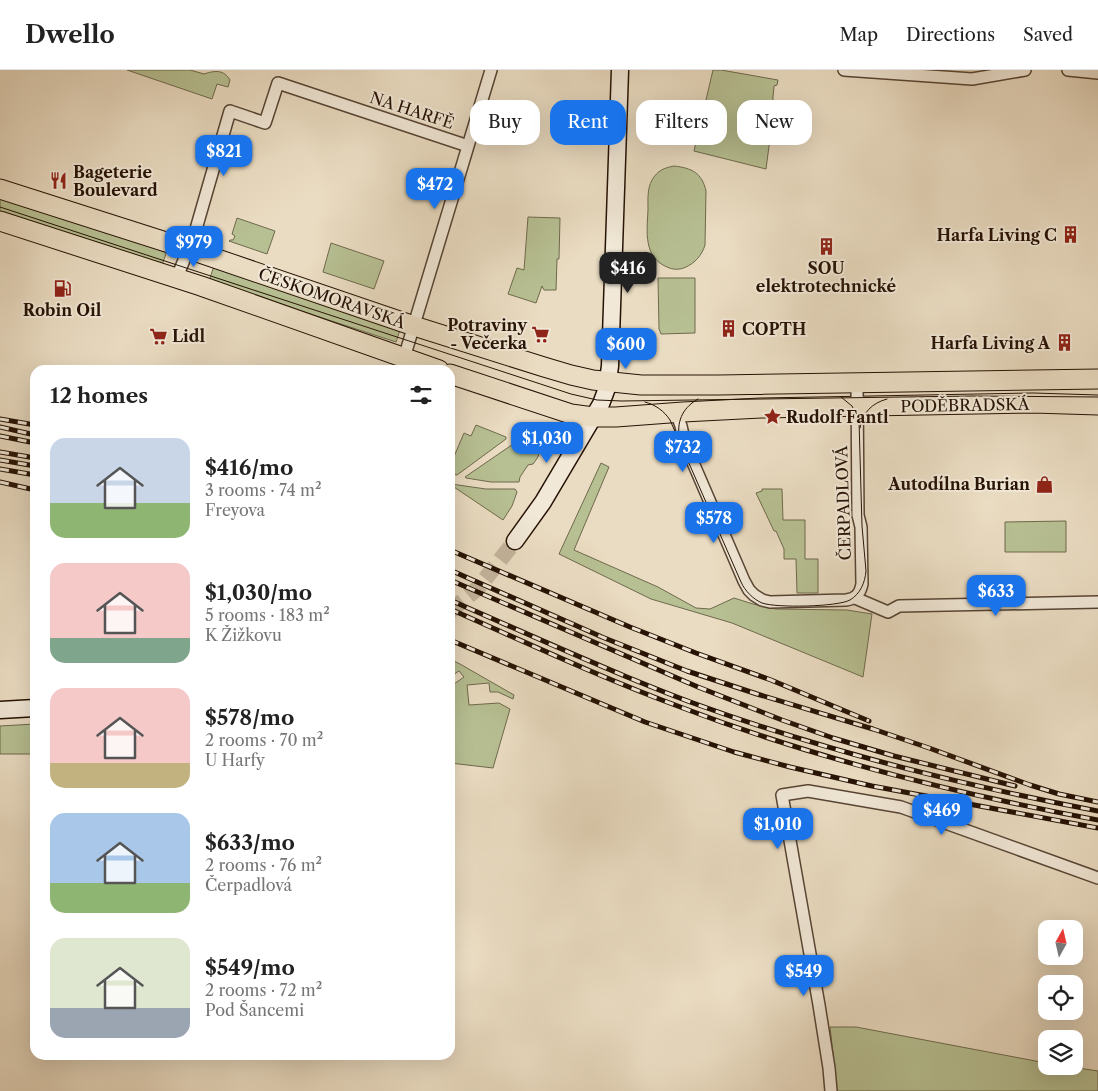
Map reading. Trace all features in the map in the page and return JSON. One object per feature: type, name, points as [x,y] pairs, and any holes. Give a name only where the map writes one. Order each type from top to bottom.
[{"type":"main road","points":[[515,541],[543,502],[593,417],[604,397],[608,382],[620,70]]},
{"type":"main road","name":"ČESKOMORAVSKÁ","points":[[0,189],[188,249],[414,326],[571,375],[608,382]]},
{"type":"main road","name":"ČESKOMORAVSKÁ","points":[[0,221],[176,277],[424,365]]},
{"type":"main road","points":[[455,376],[571,414],[593,417]]},
{"type":"main road","name":"PODĚBRADSKÁ","points":[[608,382],[641,385],[709,385],[1098,380]]},
{"type":"main road","name":"PODĚBRADSKÁ","points":[[593,417],[761,408],[1033,403],[1098,405]]},
{"type":"main road","points":[[0,710],[30,708]]},
{"type":"street","name":"NA HARFĚ","points":[[404,358],[491,70]]},
{"type":"street","points":[[844,70],[972,79],[1025,70]]},
{"type":"street","points":[[1074,70],[1098,73]]},
{"type":"street","name":"NA HARFĚ","points":[[188,249],[194,236],[230,111],[265,123],[278,83],[468,146]]},
{"type":"street","points":[[176,277],[188,249]]},
{"type":"street","name":"ČERPADLOVÁ","points":[[856,383],[858,515],[861,527],[862,584],[858,594]]},
{"type":"street","points":[[676,412],[685,444],[744,581],[752,593],[759,598],[772,602],[844,601],[858,594],[888,612],[898,606],[1098,602]]},
{"type":"street","points":[[831,1091],[821,1014],[782,795],[808,791],[901,807],[1098,878]]},
{"type":"green space","points":[[127,70],[190,70],[204,74],[219,72],[225,74],[230,80],[228,87],[217,84],[212,99]]},
{"type":"green space","points":[[713,70],[778,80],[777,85],[774,86],[773,100],[737,100],[737,145],[769,145],[766,169],[694,151],[695,145],[727,145],[727,100],[706,100]]},
{"type":"green space","points":[[674,166],[695,172],[704,185],[706,191],[705,245],[698,258],[692,263],[684,268],[672,269],[659,263],[654,257],[650,250],[647,235],[650,183],[659,172]]},
{"type":"green space","points":[[0,198],[167,251],[162,265],[0,214]]},
{"type":"green space","points":[[528,217],[560,218],[556,290],[544,290],[542,286],[536,303],[508,294],[517,268],[524,270]]},
{"type":"green space","points":[[237,218],[275,231],[267,254],[229,241],[233,240],[235,236],[232,234]]},
{"type":"green space","points":[[331,243],[384,261],[374,289],[323,272]]},
{"type":"green space","points":[[214,266],[401,327],[396,342],[209,281]]},
{"type":"green space","points":[[658,278],[695,278],[695,333],[661,334],[659,329]]},
{"type":"green space","points":[[476,425],[506,437],[506,439],[455,475],[455,454],[464,433],[471,436]]},
{"type":"green space","points":[[519,440],[535,445],[539,453],[533,464],[528,465],[519,482],[491,482],[465,477]]},
{"type":"green space","points":[[601,463],[609,467],[574,550],[658,587],[696,608],[710,609],[734,598],[776,609],[847,610],[872,614],[863,677],[732,623],[651,599],[559,554]]},
{"type":"green space","points":[[455,485],[486,489],[515,489],[517,492],[512,506],[503,520],[455,488]]},
{"type":"green space","points":[[762,489],[782,489],[783,520],[805,520],[805,559],[818,559],[818,593],[797,593],[796,559],[784,559],[784,549],[756,493],[762,491]]},
{"type":"green space","points":[[1066,521],[1066,552],[1005,552],[1005,522]]},
{"type":"green space","points":[[455,662],[514,695],[513,699],[498,692],[490,692],[489,683],[467,685],[469,705],[499,703],[510,709],[493,768],[455,764],[455,683],[464,677],[459,671],[455,674]]},
{"type":"green space","points":[[30,724],[30,754],[0,754],[0,726]]},
{"type":"green space","points":[[830,1027],[856,1027],[1038,1061],[1038,1075],[1083,1075],[1083,1069],[1098,1071],[1098,1091],[837,1091]]},
{"type":"tunnel","points":[[455,607],[478,588],[515,541]]},
{"type":"tram line","points":[[0,207],[571,394],[597,400],[973,396],[1098,397]]},
{"type":"tram line","points":[[645,402],[659,409],[670,420],[747,592],[755,599],[769,605],[806,606],[833,604],[854,598],[863,584],[866,571],[862,526],[859,420],[852,406],[841,397]]},
{"type":"tram line","points":[[679,436],[679,424],[682,414],[698,399]]},
{"type":"tram line","points":[[860,428],[865,413],[872,406],[887,399]]},
{"type":"railway","points":[[0,419],[30,424]]},
{"type":"railway","points":[[0,427],[30,434]]},
{"type":"railway","points":[[0,436],[30,442]]},
{"type":"railway","points":[[0,452],[30,457]]},
{"type":"railway","points":[[0,460],[30,465]]},
{"type":"railway","points":[[0,469],[30,474]]},
{"type":"railway","points":[[0,482],[30,489]]},
{"type":"railway","points":[[455,552],[630,627],[771,680],[869,721]]},
{"type":"railway","points":[[455,572],[602,637],[687,671],[873,729],[1030,785],[1059,794],[1098,802]]},
{"type":"railway","points":[[455,582],[698,687],[782,720],[833,738],[894,756],[1015,786]]},
{"type":"railway","points":[[455,602],[627,677],[743,720],[843,751],[944,778],[1098,811]]},
{"type":"railway","points":[[455,611],[624,685],[683,708],[785,743],[940,787],[1098,820]]},
{"type":"railway","points":[[455,642],[645,722],[734,752],[872,786],[1098,828]]},
{"type":"place","name":"Bageterie Boulevard","points":[[59,181]]},
{"type":"place","name":"Harfa Living C","points":[[1071,235]]},
{"type":"place","name":"SOU elektrotechnické","points":[[826,246]]},
{"type":"place","name":"Robin Oil","points":[[62,288]]},
{"type":"place","name":"COPTH","points":[[728,329]]},
{"type":"place","name":"Potraviny - Večerka","points":[[541,334]]},
{"type":"place","name":"Lidl","points":[[158,336]]},
{"type":"place","name":"Harfa Living A","points":[[1064,343]]},
{"type":"place","name":"Rudolf Fantl","points":[[772,417]]},
{"type":"place","name":"Autodílna Burian","points":[[1044,484]]}]
